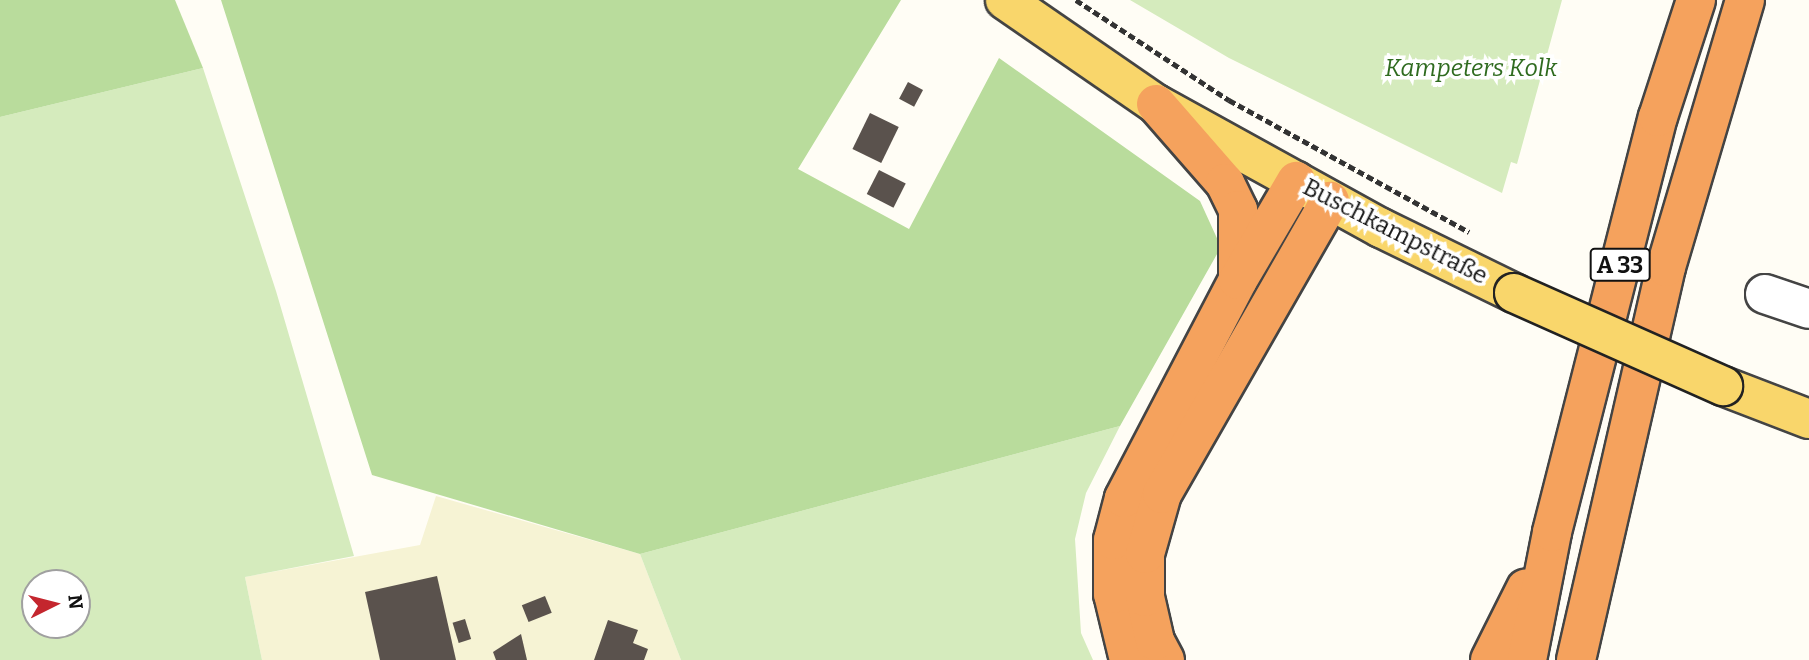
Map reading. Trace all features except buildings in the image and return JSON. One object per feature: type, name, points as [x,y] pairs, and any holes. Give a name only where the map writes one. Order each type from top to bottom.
[{"type":"highway","name":"A 33","points":[[1527,660],[1552,532],[1658,117],[1696,0]]},
{"type":"highway","name":"A 33","points":[[1576,660],[1605,523],[1666,267],[1745,0]]},
{"type":"highway","points":[[1156,104],[1225,183],[1238,210],[1242,247],[1238,280]]},
{"type":"highway","points":[[1129,660],[1113,594],[1114,540],[1124,498],[1238,280],[1296,181]]},
{"type":"highway","points":[[1165,660],[1155,641],[1145,597],[1145,554],[1162,494],[1330,201]]},
{"type":"highway","points":[[1600,660],[1610,611],[1605,523]]},
{"type":"highway","points":[[1490,660],[1552,532]]},
{"type":"main road","name":"Buschkampstraße","points":[[1005,0],[1156,104],[1330,201],[1514,293],[1723,386],[1809,419]]},
{"type":"street","points":[[1765,294],[1809,309]]},
{"type":"path","points":[[1076,0],[1230,100],[1473,235]]},
{"type":"shaded area","points":[[436,496],[640,554],[681,660],[262,660],[245,577],[420,545]]},
{"type":"green space","points":[[0,0],[175,0],[203,68],[0,117]]},
{"type":"green space","points":[[221,0],[901,0],[798,169],[909,229],[999,58],[1200,201],[1221,247],[1120,426],[640,554],[372,475]]},
{"type":"green space","name":"Kampeters Kolk","points":[[1130,0],[1562,0],[1517,164],[1511,162],[1502,193],[1229,58]]},
{"type":"green space","points":[[203,68],[276,291],[354,556],[245,577],[262,660],[0,660],[0,117]]},
{"type":"green space","points":[[1120,426],[1086,493],[1075,539],[1081,633],[1093,660],[681,660],[640,554]]}]
